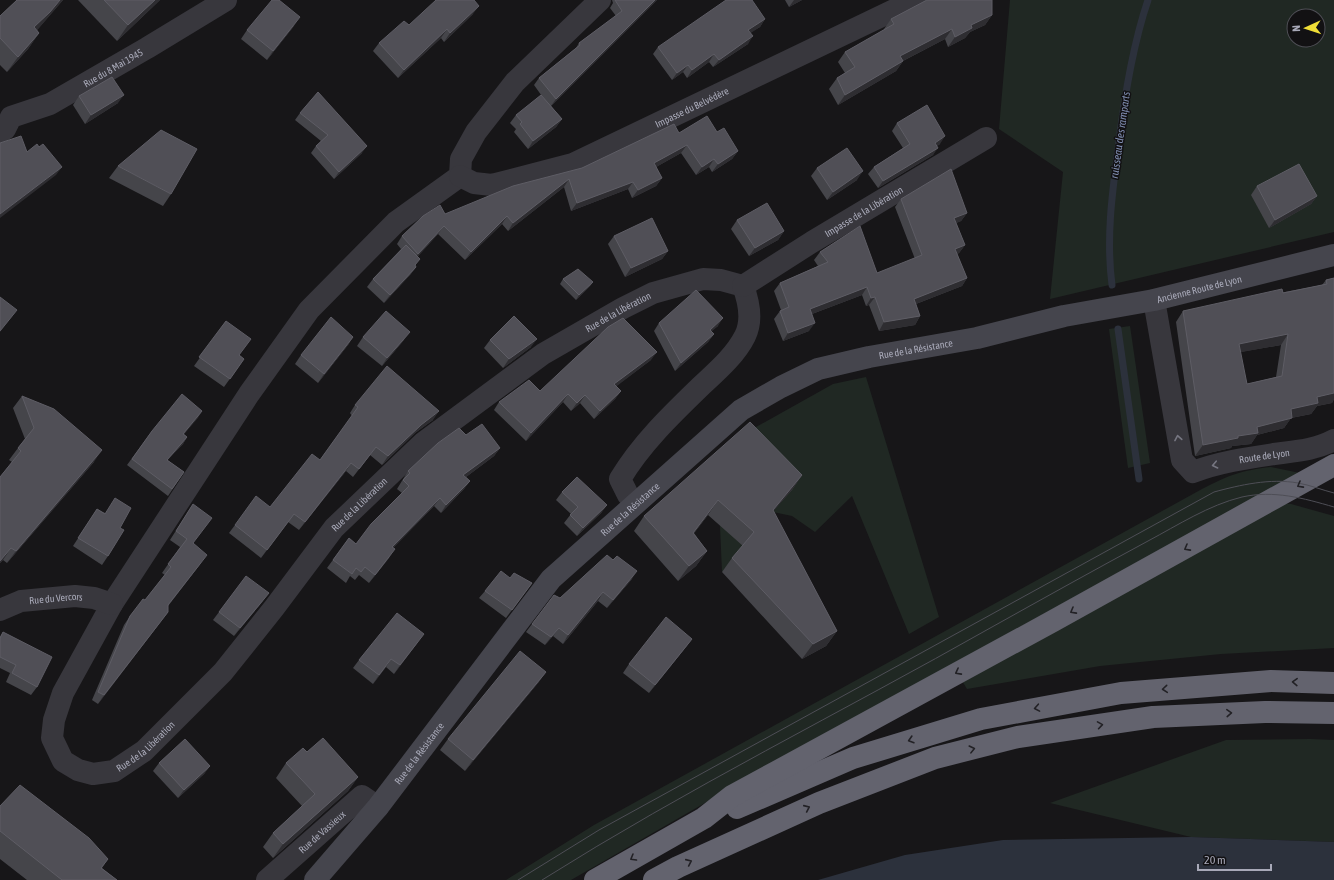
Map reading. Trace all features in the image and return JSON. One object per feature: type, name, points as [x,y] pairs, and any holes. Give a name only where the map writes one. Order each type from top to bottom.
[{"type":"highway","points":[[595,880],[704,818],[739,793],[1054,621],[1334,465]]},
{"type":"highway","points":[[704,818],[738,807],[852,758],[981,719],[1121,693],[1271,681],[1334,683]]},
{"type":"highway","points":[[654,880],[678,867],[819,803],[935,758],[1003,741],[1153,717],[1265,712],[1334,714]]},
{"type":"street","name":"Rue du 8 Mai 1945","points":[[4,120],[50,104],[226,0]]},
{"type":"street","points":[[460,176],[461,159],[476,132],[515,82],[600,0]]},
{"type":"street","name":"Impasse du Belvédère","points":[[460,176],[474,183],[492,185],[573,164],[915,0]]},
{"type":"street","name":"Impasse de la Libération","points":[[743,286],[812,242],[986,138]]},
{"type":"street","name":"Rue de la Libération","points":[[460,176],[396,222],[309,310],[249,394],[112,604],[63,693],[52,738],[63,761],[78,770],[93,774],[114,771],[144,751],[223,672],[274,608],[334,528],[431,438],[543,354],[653,293],[703,279],[721,280],[743,286]]},
{"type":"street","name":"Ancienne Route de Lyon","points":[[1064,316],[1154,300],[1334,255]]},
{"type":"street","points":[[636,503],[628,495],[620,479],[632,460],[659,428],[726,362],[746,336],[751,308],[743,286]]},
{"type":"street","name":"Route de Lyon","points":[[1154,300],[1182,460],[1193,472],[1216,464],[1320,447],[1334,440]]},
{"type":"street","name":"Rue de la Résistance","points":[[315,880],[378,807],[551,579],[741,410],[781,386],[818,369],[870,357],[977,338],[1064,316]]},
{"type":"street","name":"Rue du Vercors","points":[[0,610],[21,601],[75,596],[94,598],[112,604]]},
{"type":"street","name":"Rue de Vassieux","points":[[267,880],[362,796],[378,807]]},
{"type":"shaded area","points":[[1010,0],[1334,0],[1334,232],[1050,299],[1063,172],[999,129]]},
{"type":"shaded area","points":[[1130,326],[1150,463],[1128,468],[1109,329]]},
{"type":"shaded area","points":[[866,377],[939,617],[909,634],[852,496],[815,532],[792,516],[773,512],[722,572],[720,526],[741,504],[740,436],[833,384]]},
{"type":"shaded area","points":[[1271,467],[1300,473],[804,746],[571,880],[506,880],[594,825],[1202,489],[1235,474]]},
{"type":"shaded area","points":[[1277,503],[1291,504],[1334,516],[1334,648],[1221,654],[1100,666],[967,689],[961,679]]},
{"type":"shaded area","points":[[1226,740],[1334,740],[1334,842],[1191,837],[1050,803]]},
{"type":"shaded area","points":[[1191,837],[1334,842],[1334,880],[818,880],[905,855],[1003,840]]},
{"type":"building","points":[[17,0],[60,0],[34,27],[39,33],[18,57],[0,38],[0,16]]},
{"type":"building","points":[[104,0],[155,0],[128,25]]},
{"type":"building","points":[[272,0],[279,0],[300,17],[273,51],[247,30]]},
{"type":"building","points":[[436,0],[474,0],[479,6],[450,33],[447,29],[404,70],[379,43],[404,21],[409,25]]},
{"type":"building","points":[[615,0],[655,0],[556,99],[539,78],[580,45],[579,43],[622,11]]},
{"type":"building","points":[[726,0],[752,0],[765,19],[748,30],[753,36],[719,60],[714,54],[692,70],[688,65],[677,73],[658,47]]},
{"type":"building","points":[[927,0],[992,0],[992,15],[971,25],[972,28],[955,37],[952,29],[900,56],[903,61],[845,95],[837,78],[855,67],[845,52],[894,24],[891,19]]},
{"type":"building","points":[[112,77],[124,95],[91,115],[79,96]]},
{"type":"building","points":[[318,92],[367,146],[339,172],[316,146],[328,135],[300,113]]},
{"type":"building","points":[[541,95],[562,119],[533,141],[520,124],[522,122],[516,115]]},
{"type":"building","points":[[927,105],[945,136],[935,143],[938,148],[883,181],[874,167],[910,144],[897,123]]},
{"type":"building","points":[[707,116],[717,132],[724,128],[738,151],[718,164],[714,159],[702,167],[687,145],[654,163],[662,178],[638,190],[633,182],[577,203],[569,179],[513,223],[507,216],[471,252],[444,226],[418,254],[402,236],[423,216],[440,205],[445,214],[513,186],[582,168],[674,124],[679,133]]},
{"type":"building","points":[[161,130],[197,149],[171,194],[118,166]]},
{"type":"building","points":[[21,136],[27,152],[37,144],[39,147],[43,144],[62,167],[0,214],[0,143]]},
{"type":"building","points":[[847,148],[863,171],[833,192],[817,168]]},
{"type":"building","points":[[1299,164],[1317,196],[1275,220],[1257,186]]},
{"type":"building","points":[[951,169],[967,213],[954,218],[965,245],[955,249],[967,278],[914,299],[920,316],[884,322],[875,297],[871,298],[867,287],[810,309],[815,323],[788,333],[780,311],[789,307],[780,283],[828,262],[820,252],[860,226],[877,273],[922,255],[901,199]]},
{"type":"building","points":[[767,203],[784,231],[755,248],[737,220]]},
{"type":"building","points":[[652,218],[668,251],[631,268],[614,236]]},
{"type":"building","points":[[406,245],[420,259],[415,265],[416,267],[390,295],[373,279]]},
{"type":"building","points":[[578,269],[593,282],[579,295],[563,279]]},
{"type":"building","points":[[1334,278],[1334,393],[1317,397],[1318,403],[1291,409],[1292,418],[1257,427],[1258,433],[1238,436],[1238,438],[1203,445],[1183,311],[1282,289],[1283,293],[1327,284],[1326,280]],"holes":[[[1288,334],[1282,376],[1247,384],[1239,344]]]},
{"type":"building","points":[[696,290],[723,318],[710,330],[714,334],[681,363],[659,323]]},
{"type":"building","points":[[0,297],[17,310],[0,331]]},
{"type":"building","points":[[386,311],[410,332],[387,358],[363,337]]},
{"type":"building","points":[[514,316],[537,339],[509,359],[490,340]]},
{"type":"building","points":[[331,317],[353,337],[324,374],[301,355]]},
{"type":"building","points":[[623,318],[657,352],[614,384],[621,391],[600,411],[585,395],[577,403],[568,394],[531,433],[499,402],[529,380],[540,391],[608,327]]},
{"type":"building","points":[[226,321],[251,339],[239,355],[244,359],[230,379],[199,357]]},
{"type":"building","points":[[387,366],[439,411],[421,425],[388,456],[376,447],[359,469],[351,463],[305,522],[294,514],[267,550],[235,525],[256,496],[270,507],[312,454],[320,460],[358,407],[355,405]]},
{"type":"building","points":[[182,394],[202,411],[183,434],[187,437],[167,460],[184,472],[172,489],[132,459],[152,431]]},
{"type":"building","points":[[22,396],[54,409],[102,450],[16,551],[11,548],[0,561],[0,477],[21,451],[18,448],[34,428]]},
{"type":"building","points":[[750,422],[802,475],[773,510],[837,631],[813,644],[732,558],[754,532],[718,500],[693,533],[707,551],[689,566],[644,516]]},
{"type":"building","points":[[482,424],[500,448],[463,475],[470,481],[446,505],[440,498],[392,547],[395,549],[375,575],[365,567],[361,572],[356,568],[352,574],[333,560],[349,538],[356,544],[371,524],[409,486],[403,480],[410,473],[408,471],[438,443],[459,428],[466,435]]},
{"type":"building","points":[[577,477],[607,505],[583,528],[570,515],[578,507],[562,492]]},
{"type":"building","points":[[115,498],[131,508],[120,528],[124,530],[108,556],[78,538],[97,509],[105,514]]},
{"type":"building","points":[[193,504],[212,518],[193,543],[207,555],[168,605],[168,612],[104,695],[98,692],[130,616],[143,599],[145,600],[171,567],[168,564],[187,539],[176,531]]},
{"type":"building","points":[[607,555],[613,560],[617,556],[637,571],[613,600],[603,592],[568,635],[559,628],[551,637],[532,624],[554,595],[560,598]]},
{"type":"building","points":[[501,571],[510,578],[514,573],[532,583],[512,610],[485,591]]},
{"type":"building","points":[[246,576],[269,593],[240,628],[219,612]]},
{"type":"building","points":[[397,613],[424,634],[400,665],[391,659],[379,675],[359,660]]},
{"type":"building","points":[[666,617],[692,639],[655,685],[629,664]]},
{"type":"building","points":[[3,632],[52,657],[37,687],[12,673],[16,665],[0,657],[0,638]]},
{"type":"building","points":[[520,651],[546,672],[473,760],[448,739]]},
{"type":"building","points":[[323,738],[358,777],[283,844],[273,833],[315,794],[286,763],[303,748],[307,752]]},
{"type":"building","points":[[185,739],[210,766],[184,790],[159,763]]},
{"type":"building","points":[[20,785],[89,838],[108,859],[101,868],[117,880],[62,880],[0,831],[0,806]]},
{"type":"waterway","name":"ruisseau des ramparts","points":[[1112,285],[1110,268],[1110,234],[1116,166],[1129,73],[1137,36],[1148,0]]},
{"type":"waterway","name":"ruisseau des ramparts","points":[[1118,329],[1139,479]]},
{"type":"tram line","points":[[518,880],[599,830],[1214,492],[1245,485],[1277,481],[1302,484],[1334,493]]},
{"type":"tram line","points":[[542,880],[597,846],[709,782],[1206,510],[1242,497],[1266,494],[1300,498],[1334,507]]}]
